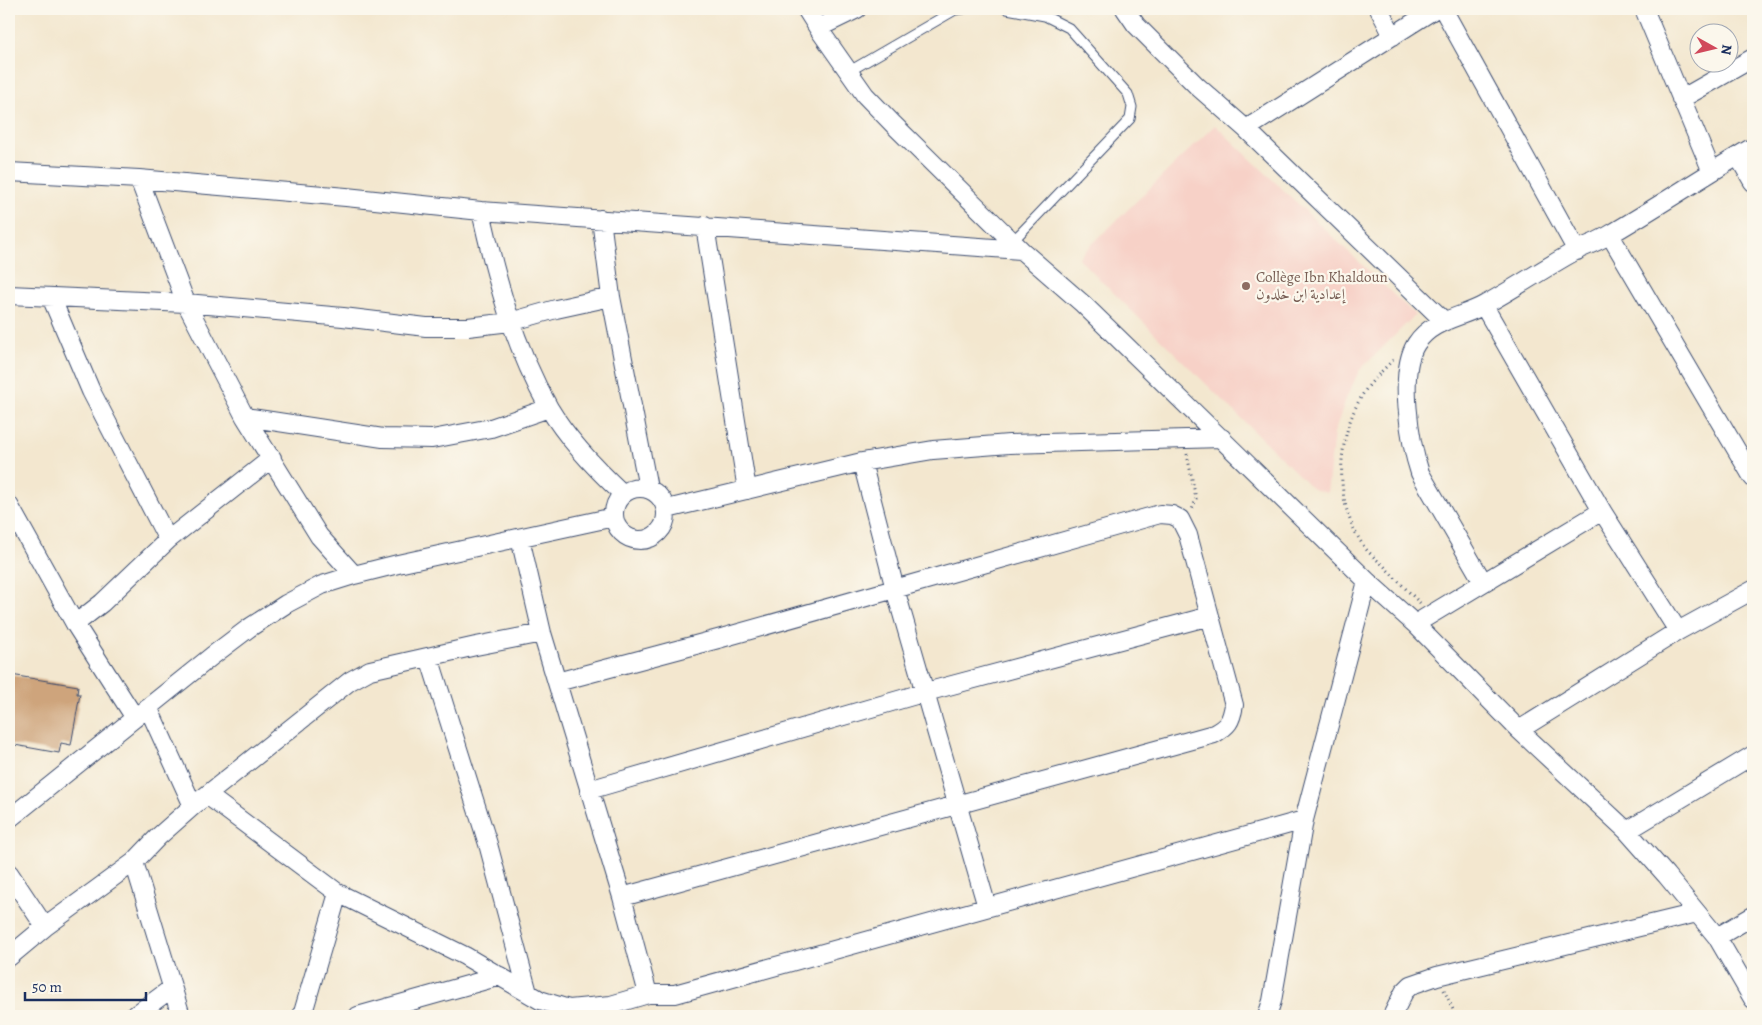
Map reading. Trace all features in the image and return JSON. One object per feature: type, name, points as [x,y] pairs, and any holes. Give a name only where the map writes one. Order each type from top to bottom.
[{"type":"street","points":[[806,9],[865,95],[894,126],[1017,245],[1084,304],[1367,580],[1415,624],[1519,730],[1627,831],[1666,874],[1717,937],[1753,999]]},
{"type":"street","points":[[818,28],[857,9]]},
{"type":"street","points":[[1125,9],[1136,25],[1178,68],[1246,129],[1444,321]]},
{"type":"street","points":[[1379,9],[1392,36]]},
{"type":"street","points":[[1246,129],[1434,9]]},
{"type":"street","points":[[1443,9],[1577,250]]},
{"type":"street","points":[[1644,9],[1712,172]]},
{"type":"street","points":[[1681,99],[1753,58]]},
{"type":"street","points":[[1484,582],[1420,474],[1414,455],[1406,391],[1408,363],[1414,347],[1422,335],[1444,321],[1484,306],[1577,250],[1610,235],[1753,148]]},
{"type":"street","points":[[1738,156],[1753,182]]},
{"type":"street","points":[[9,172],[139,180],[600,219],[1017,245]]},
{"type":"street","points":[[139,180],[186,303],[245,417],[319,536],[354,575]]},
{"type":"street","points":[[481,210],[498,282],[510,322],[529,366],[550,408],[579,449],[601,474],[623,494]]},
{"type":"street","points":[[600,219],[611,297],[648,488]]},
{"type":"street","points":[[705,226],[748,490]]},
{"type":"street","points":[[1610,235],[1753,478]]},
{"type":"street","points":[[9,295],[186,303],[343,317],[426,327],[468,327],[510,322],[556,309],[611,297]]},
{"type":"street","points":[[51,297],[91,392],[168,540]]},
{"type":"street","points":[[1484,306],[1602,511],[1678,631]]},
{"type":"street","points":[[245,417],[383,438],[432,439],[491,428],[550,408]]},
{"type":"street","points":[[667,509],[802,475],[862,462],[933,450],[1009,444],[1222,438]]},
{"type":"street","points":[[75,624],[102,603],[168,540],[272,458]]},
{"type":"street","points":[[862,462],[895,589],[987,907]]},
{"type":"street","points":[[639,487],[648,488],[662,498],[667,509],[665,523],[654,536],[637,540],[622,532],[617,525],[614,517],[615,508],[623,494],[631,489],[639,487]]},
{"type":"street","points":[[9,505],[75,624],[142,712],[193,806]]},
{"type":"street","points":[[1415,624],[1602,511]]},
{"type":"street","points":[[557,682],[1160,514],[1180,519],[1188,535],[1234,705],[1232,718],[1225,728],[1214,734],[622,897]]},
{"type":"street","points":[[9,819],[227,645],[286,604],[322,585],[354,575],[614,517]]},
{"type":"street","points":[[520,538],[542,633],[622,897],[648,994]]},
{"type":"street","points":[[1267,1016],[1272,1000],[1304,820],[1367,580]]},
{"type":"street","points":[[1519,730],[1678,631],[1753,590]]},
{"type":"street","points":[[589,790],[926,692],[1210,616]]},
{"type":"street","points":[[9,957],[45,927],[134,862],[158,836],[193,806],[350,681],[370,670],[542,633]]},
{"type":"street","points":[[429,657],[488,844],[528,993]]},
{"type":"street","points":[[1627,831],[1753,755]]},
{"type":"street","points":[[207,795],[338,893],[466,956],[540,1000],[569,1009],[611,1005],[648,994],[675,994],[1304,820]]},
{"type":"street","points":[[134,862],[181,1016]]},
{"type":"street","points":[[9,873],[45,927]]},
{"type":"street","points":[[302,1016],[338,893]]},
{"type":"street","points":[[1392,1016],[1404,992],[1411,985],[1437,976],[1697,913]]},
{"type":"street","points":[[1717,937],[1753,916]]},
{"type":"street","points":[[358,1016],[500,976]]},
{"type":"street","points":[[134,1016],[172,988]]},
{"type":"lane","points":[[848,72],[955,10],[963,9]]},
{"type":"lane","points":[[1006,9],[1045,16],[1069,28],[1128,94],[1132,107],[1130,119],[1017,245]]},
{"type":"path","points":[[1414,347],[1394,359],[1377,375],[1363,394],[1345,437],[1342,460],[1342,484],[1346,507],[1366,549],[1432,614]]},
{"type":"path","points":[[1180,519],[1191,512],[1196,504],[1183,439]]},
{"type":"path","points":[[1437,976],[1456,1016]]},
{"type":"shaded area","name":"Collège Ibn Khaldoun إعدادية ابن خلدون","points":[[1215,125],[1415,315],[1359,371],[1346,399],[1334,433],[1327,493],[1313,489],[1078,258]]},
{"type":"building","points":[[11,675],[78,686],[77,694],[80,694],[71,745],[61,743],[59,753],[9,744],[9,686]]},
{"type":"place","name":"Collège Ibn Khaldoun إعدادية ابن خلدون","points":[[1246,286]]}]
